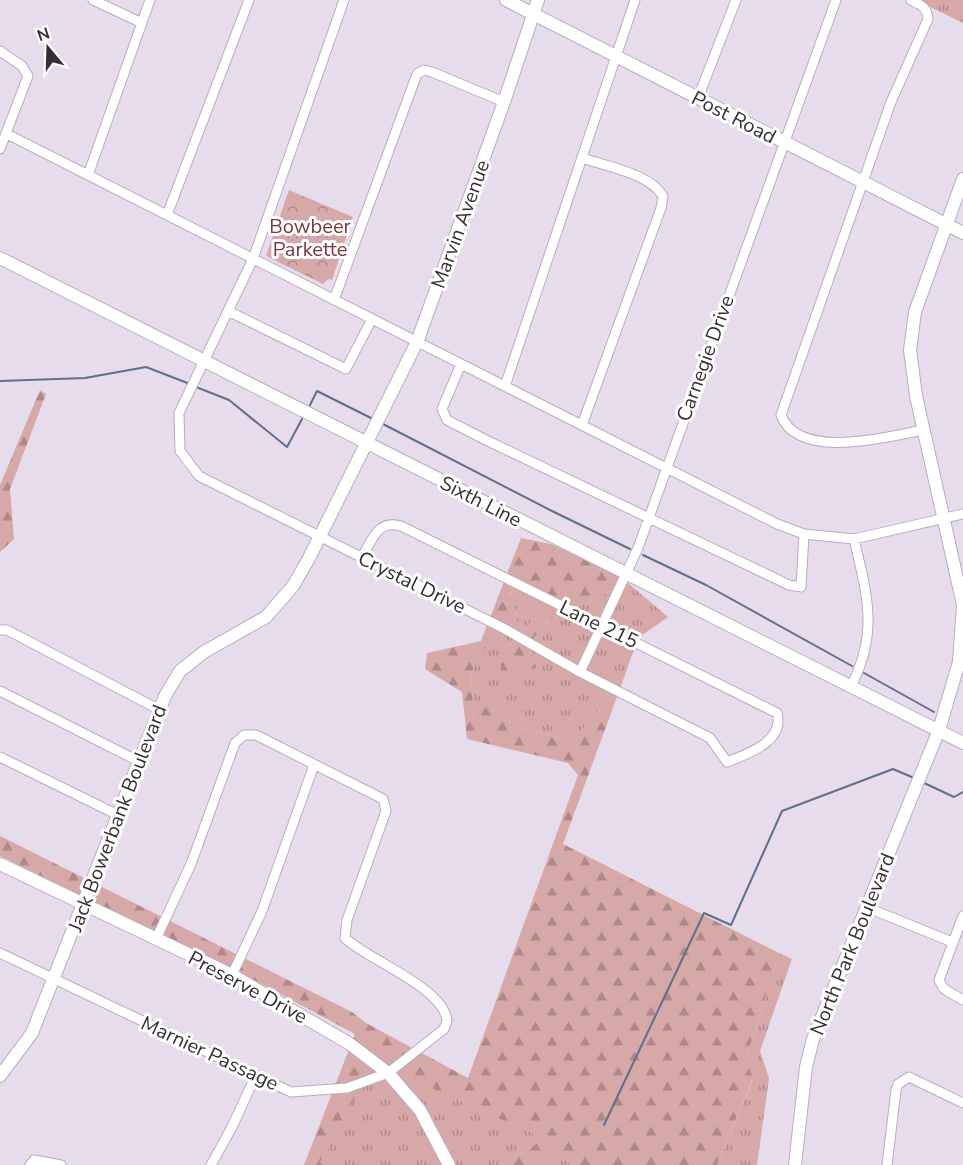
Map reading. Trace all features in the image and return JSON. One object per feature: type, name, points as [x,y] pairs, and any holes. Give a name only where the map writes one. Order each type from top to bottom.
[{"type":"street","points":[[93,0],[142,23]]},
{"type":"street","points":[[88,175],[150,0]]},
{"type":"street","points":[[167,215],[249,0]]},
{"type":"street","name":"Crystal Drive","points":[[344,0],[253,259],[179,413],[180,451],[199,476],[505,629],[580,672],[710,738],[727,762]]},
{"type":"street","name":"Post Road","points":[[506,0],[963,233]]},
{"type":"street","name":"Marvin Avenue","points":[[367,442],[417,342],[504,102],[538,0]]},
{"type":"street","points":[[505,386],[635,0]]},
{"type":"street","points":[[698,98],[736,0]]},
{"type":"street","name":"Carnegie Drive","points":[[580,672],[627,574],[650,516],[836,0]]},
{"type":"street","points":[[911,0],[923,6],[927,12],[927,19],[891,102],[781,415],[785,424],[794,431],[832,443],[868,441],[923,430]]},
{"type":"street","points":[[0,51],[22,66],[28,76],[0,149]]},
{"type":"street","points":[[334,300],[417,74],[424,70],[432,72],[504,102]]},
{"type":"street","points":[[7,134],[777,524],[804,534],[854,539],[963,514]]},
{"type":"street","points":[[582,425],[661,208],[663,196],[657,186],[645,180],[583,158]]},
{"type":"street","name":"North Park Boulevard","points":[[795,1165],[808,1056],[939,730],[958,668],[963,605],[923,430],[912,375],[910,342],[915,312],[963,179]]},
{"type":"street","name":"Sixth Line","points":[[0,258],[963,743]]},
{"type":"street","points":[[228,311],[346,369],[372,319]]},
{"type":"street","points":[[461,364],[442,409],[447,420],[789,585],[801,587],[804,534]]},
{"type":"street","name":"Jack Bowerbank Boulevard","points":[[0,1076],[32,1033],[84,904],[158,708],[180,671],[220,641],[246,630],[266,617],[279,604],[293,586],[320,537],[367,442]]},
{"type":"street","name":"Lane 215","points":[[362,557],[379,528],[394,524],[777,713],[780,723],[774,736],[746,754],[727,762]]},
{"type":"street","points":[[851,686],[863,664],[870,607],[854,539]]},
{"type":"street","points":[[0,630],[7,630],[158,708]]},
{"type":"street","points":[[0,691],[138,761]]},
{"type":"street","name":"Marnier Passage","points":[[0,953],[291,1092],[346,1088],[388,1072],[444,1029],[447,1015],[443,1008],[411,980],[345,938],[347,920],[383,821],[386,804],[378,796],[256,735],[244,735],[239,739],[191,864],[156,939]]},
{"type":"street","points":[[0,757],[118,815]]},
{"type":"street","points":[[232,975],[262,911],[314,765]]},
{"type":"street","name":"Preserve Drive","points":[[0,864],[232,975],[350,1044],[388,1072],[420,1110],[449,1165]]},
{"type":"street","points":[[866,907],[952,942]]},
{"type":"street","points":[[963,916],[939,975],[939,985],[963,1000]]},
{"type":"street","points":[[211,1165],[256,1075]]},
{"type":"street","points":[[887,1165],[896,1090],[902,1079],[909,1077],[963,1104]]},
{"type":"street","points":[[30,1165],[34,1160],[62,1165]]},
{"type":"green space","points":[[916,0],[963,0],[963,23]]},
{"type":"green space","name":"Bowbeer Parkette","points":[[289,190],[353,217],[332,280],[328,279],[323,284],[266,256]]},
{"type":"green space","points":[[40,390],[46,394],[10,489],[14,539],[0,552],[0,485]]},
{"type":"green space","points":[[521,538],[551,544],[621,577],[619,587],[549,620],[531,641],[536,668],[501,675],[501,653],[544,609],[518,588],[509,594],[519,620],[495,633],[471,672],[474,721],[491,688],[511,726],[572,741],[621,686],[563,844],[779,953],[746,1059],[753,1078],[717,1165],[571,1165],[556,1148],[533,1165],[500,1165],[545,1139],[374,1062],[320,1162],[323,1165],[304,1165],[355,1034],[241,973],[0,856],[0,836],[352,1012],[366,1023],[468,1078],[578,775],[568,763],[467,739],[462,692],[425,669],[427,653],[481,641]]},
{"type":"green space","points":[[621,577],[668,617],[638,638],[621,686],[572,741],[511,726],[491,689],[474,723],[471,672],[495,633],[519,620],[509,595],[518,587],[544,609],[501,653],[531,641],[549,620],[619,587]]},
{"type":"green space","points":[[779,953],[792,959],[760,1051],[769,1078],[757,1165],[717,1165],[753,1079],[746,1059]]},
{"type":"green space","points":[[374,1061],[546,1139],[500,1165],[323,1165],[320,1162]]},
{"type":"green space","points":[[556,1148],[571,1165],[533,1165]]},
{"type":"waterway","points":[[0,381],[85,378],[146,367],[190,384]]},
{"type":"waterway","points":[[196,387],[229,400],[287,447],[302,419]]},
{"type":"waterway","points":[[310,405],[317,391],[371,418]]},
{"type":"waterway","points":[[383,424],[630,549]]},
{"type":"waterway","points":[[643,555],[706,585],[852,666]]},
{"type":"waterway","points":[[864,673],[934,712]]},
{"type":"waterway","points":[[604,1125],[704,913],[731,925],[782,811],[893,769],[914,778]]},
{"type":"waterway","points":[[922,782],[954,797],[963,792]]}]
